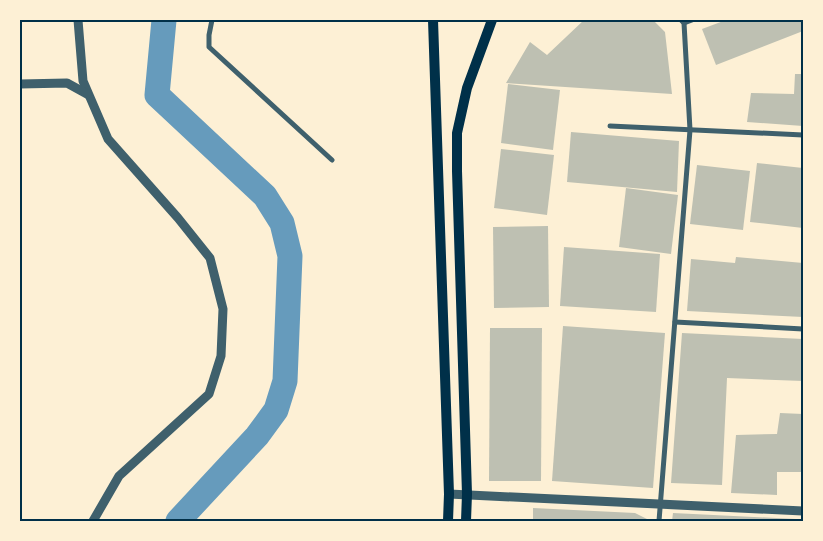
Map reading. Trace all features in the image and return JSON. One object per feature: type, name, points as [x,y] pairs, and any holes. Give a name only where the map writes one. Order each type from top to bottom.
[{"type":"main road","points":[[433,20],[449,494],[448,521]]},
{"type":"main road","points":[[466,521],[467,494],[457,133],[467,88],[492,20]]},
{"type":"street","points":[[78,20],[83,81],[108,139],[178,218],[210,258],[223,309],[221,356],[209,394],[119,476],[93,521]]},
{"type":"street","points":[[212,20],[209,47],[332,160]]},
{"type":"street","points":[[659,521],[690,130],[682,22],[692,20]]},
{"type":"street","points":[[20,84],[67,83],[87,94]]},
{"type":"street","points":[[610,126],[803,135]]},
{"type":"street","points":[[675,322],[803,329]]},
{"type":"street","points":[[449,494],[803,511]]},
{"type":"building","points":[[584,20],[653,20],[665,32],[672,94],[506,83],[530,42],[547,55]]},
{"type":"building","points":[[726,20],[803,20],[803,31],[716,65],[702,29]]},
{"type":"building","points":[[795,74],[803,74],[803,126],[747,122],[751,93],[794,94]]},
{"type":"building","points":[[508,84],[560,90],[553,150],[501,143]]},
{"type":"building","points":[[571,132],[679,141],[677,192],[567,182]]},
{"type":"building","points":[[501,149],[554,155],[547,215],[494,208]]},
{"type":"building","points":[[757,163],[803,168],[803,228],[750,222]]},
{"type":"building","points":[[697,165],[750,171],[743,230],[690,224]]},
{"type":"building","points":[[626,188],[678,195],[671,254],[619,247]]},
{"type":"building","points":[[548,226],[549,307],[494,308],[493,227]]},
{"type":"building","points":[[564,247],[660,254],[656,312],[560,306]]},
{"type":"building","points":[[736,257],[803,263],[803,317],[687,311],[691,259],[735,263]]},
{"type":"building","points":[[563,326],[665,333],[653,488],[552,481]]},
{"type":"building","points":[[490,328],[542,328],[541,481],[489,481]]},
{"type":"building","points":[[682,333],[803,339],[803,381],[727,378],[722,485],[671,483]]},
{"type":"building","points":[[780,413],[803,414],[803,472],[777,472],[777,495],[731,493],[736,435],[777,434]]},
{"type":"building","points":[[533,508],[635,513],[651,521],[533,521]]},
{"type":"building","points":[[673,513],[796,519],[796,521],[672,521]]},
{"type":"waterway","points":[[164,20],[157,95],[265,196],[282,223],[290,256],[285,381],[276,410],[257,436],[178,521]]}]
